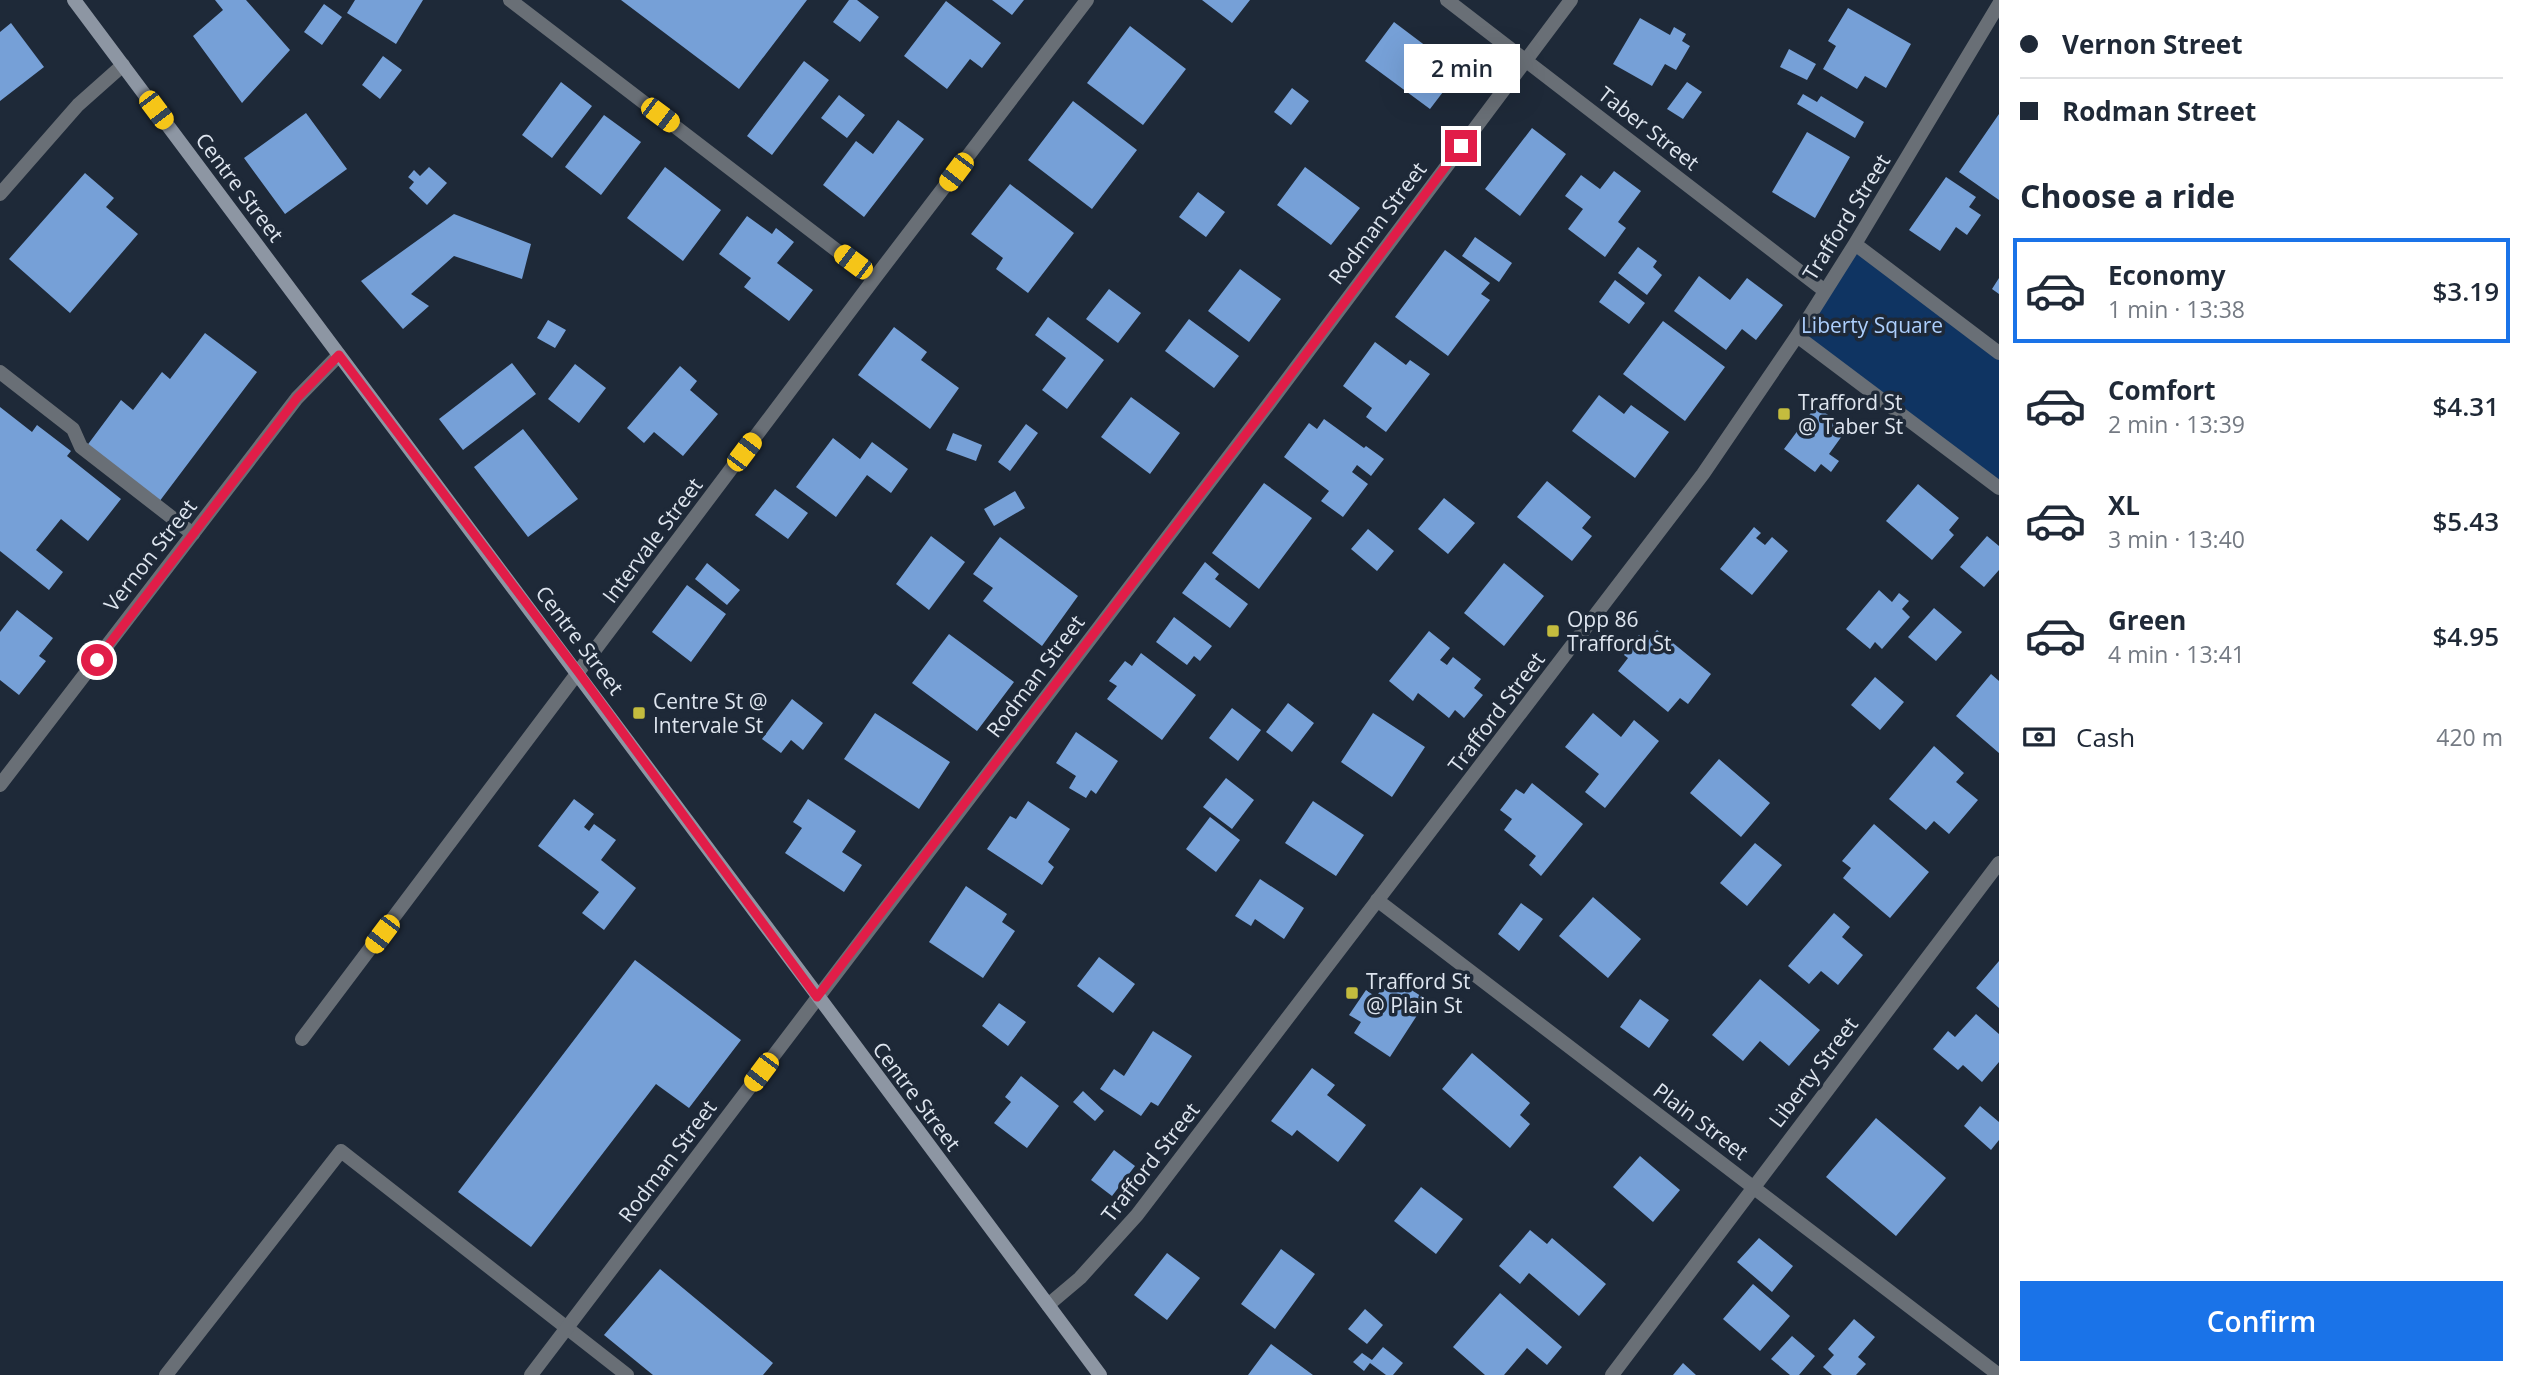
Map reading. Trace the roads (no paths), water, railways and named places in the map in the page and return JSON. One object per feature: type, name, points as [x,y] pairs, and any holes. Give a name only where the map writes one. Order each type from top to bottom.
[{"type":"main road","name":"Centre Street","points":[[74,0],[579,673],[1100,1375]]},
{"type":"street","points":[[510,0],[874,279]]},
{"type":"street","name":"Intervale Street","points":[[302,1039],[1087,0]]},
{"type":"street","name":"Taber Street","points":[[1447,0],[1825,291]]},
{"type":"street","name":"Rodman Street","points":[[531,1375],[1276,394],[1571,0]]},
{"type":"street","name":"Trafford Street","points":[[1048,1305],[1089,1269],[1137,1215],[1703,474],[1797,336],[1855,244],[1999,4]]},
{"type":"street","points":[[0,194],[78,105],[122,65]]},
{"type":"street","points":[[1855,244],[1999,353]]},
{"type":"street","points":[[1797,336],[1999,488]]},
{"type":"street","name":"Vernon Street","points":[[0,785],[297,398],[339,355]]},
{"type":"street","points":[[0,372],[73,429],[81,447],[193,534]]},
{"type":"street","name":"Liberty Street","points":[[1612,1375],[1999,863]]},
{"type":"street","name":"Plain Street","points":[[1377,900],[1999,1375]]},
{"type":"street","points":[[166,1375],[341,1151],[627,1375]]},
{"type":"place","name":"Trafford St @ Taber St","points":[[1784,414]]},
{"type":"place","name":"Opp 86 Trafford St","points":[[1553,631]]},
{"type":"place","name":"Centre St @ Intervale St","points":[[639,713]]},
{"type":"place","name":"Trafford St @ Plain St","points":[[1352,993]]},
{"type":"park label","name":"Liberty Square","points":[[1872,325]]}]
